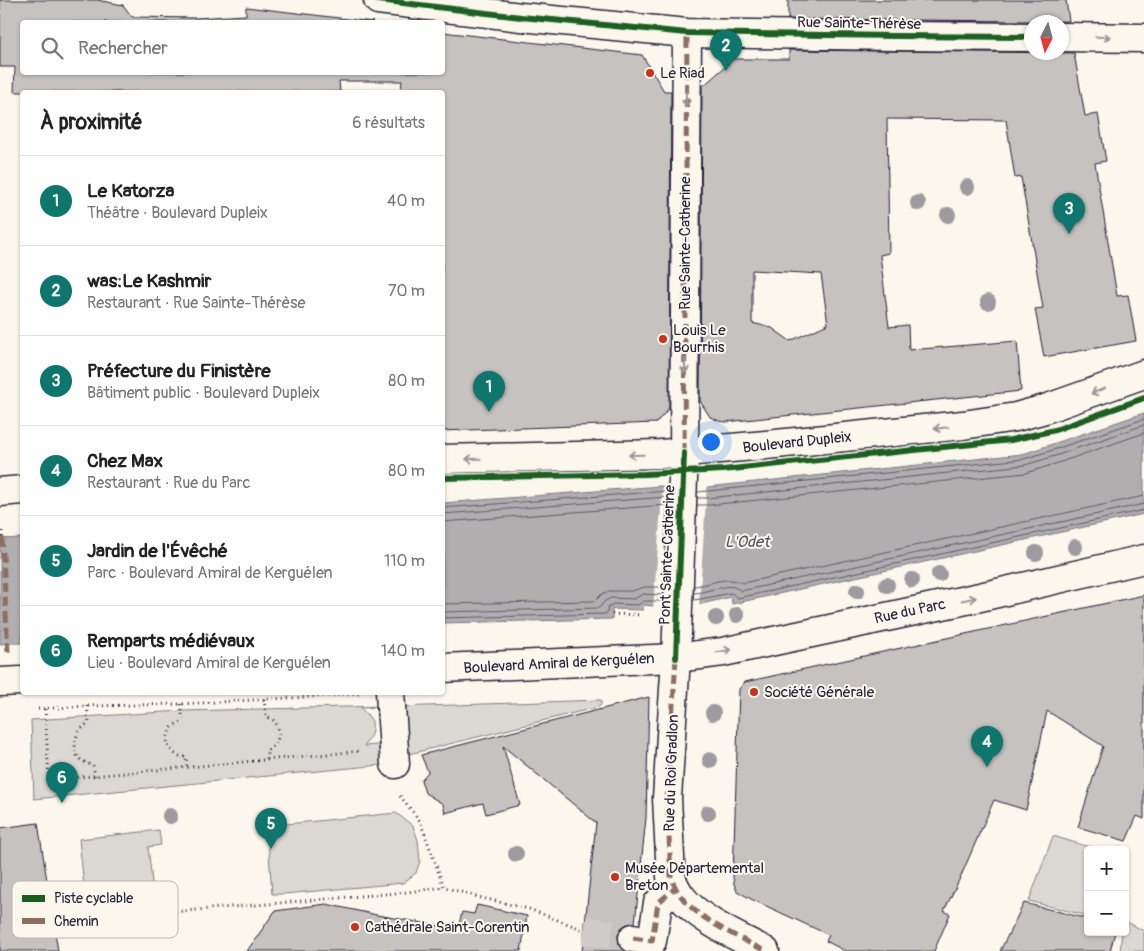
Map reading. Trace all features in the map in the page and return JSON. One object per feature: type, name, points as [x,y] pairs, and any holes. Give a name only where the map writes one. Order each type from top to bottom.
[{"type":"street","name":"Rue Sainte-Thérèse","points":[[378,0],[549,20],[687,33],[1024,37]]},
{"type":"street","name":"Rue Sainte-Catherine","points":[[684,453],[687,33]]},
{"type":"street","points":[[1069,37],[1144,38]]},
{"type":"street","name":"Boulevard Dupleix","points":[[445,459],[684,453],[1000,420],[1044,410],[1144,374]]},
{"type":"street","name":"Pont Sainte-Catherine","points":[[676,658],[684,453]]},
{"type":"street","points":[[0,492],[20,490]]},
{"type":"street","name":"Rue du Parc","points":[[676,658],[723,652],[980,597],[1144,559]]},
{"type":"street","name":"Boulevard Amiral de Kerguélen","points":[[445,668],[676,658]]},
{"type":"street","name":"Rue du Roi Gradlon","points":[[675,888],[671,877],[668,798],[676,658]]},
{"type":"street","points":[[0,682],[20,681]]},
{"type":"street","points":[[390,695],[395,756]]},
{"type":"street","points":[[633,938],[652,941],[658,903],[675,888],[686,902],[706,918],[765,951]]},
{"type":"path","points":[[2,528],[2,537]]},
{"type":"path","points":[[612,614],[649,616]]},
{"type":"path","points":[[355,695],[44,709],[49,780],[267,760],[395,756]]},
{"type":"path","points":[[264,699],[266,716],[273,720],[279,734],[276,744],[267,750],[267,760]]},
{"type":"path","points":[[181,704],[183,722],[174,724],[168,738],[174,753],[186,757],[187,767]]},
{"type":"path","points":[[87,706],[89,724],[77,733],[75,748],[78,758],[94,765],[96,776]]},
{"type":"path","points":[[397,793],[420,821],[444,887]]},
{"type":"path","points":[[178,912],[408,892],[444,887],[529,909],[584,930]]},
{"type":"shaded area","points":[[601,700],[601,705],[598,707],[401,756],[401,763],[34,799],[31,720],[182,711],[386,706]],"holes":[[[385,707],[388,744],[364,746],[371,735],[372,721],[361,708]]]},
{"type":"shaded area","points":[[396,813],[413,826],[418,840],[420,861],[416,873],[403,883],[272,894],[267,826]]},
{"type":"shaded area","points":[[159,830],[161,845],[148,847],[152,881],[83,881],[79,839]]},
{"type":"shaded area","points":[[1053,836],[1086,846],[1084,846],[1084,915],[1029,901]]},
{"type":"shaded area","points":[[1129,923],[1144,931],[1144,951],[1120,951],[1122,936],[1129,936]]},
{"type":"water","name":"L'Odet","points":[[1144,413],[1144,514],[732,604],[731,597],[701,604],[644,605],[643,610],[612,609],[612,619],[445,623],[445,503],[661,486],[707,487],[1023,454]]},
{"type":"water","points":[[20,538],[20,643],[0,644],[0,539]]},
{"type":"pier","points":[[663,483],[707,485],[699,607],[653,609]]},
{"type":"building","points":[[0,0],[97,0],[123,5],[132,17],[196,18],[246,15],[246,7],[356,20],[20,20],[20,75],[445,75],[445,32],[642,55],[664,91],[671,91],[669,408],[656,423],[445,431],[445,90],[401,90],[402,81],[339,81],[340,90],[20,90],[20,92],[14,92],[15,67],[0,67]]},
{"type":"building","points":[[788,0],[1066,0],[1068,15],[1024,15],[1024,21],[788,19]]},
{"type":"building","points":[[789,50],[1024,52],[1024,60],[1069,60],[1069,53],[1074,53],[1085,116],[1098,114],[1106,161],[1095,163],[1117,296],[1128,295],[1136,341],[1044,357],[1035,309],[1043,308],[1021,177],[1015,178],[1006,120],[887,119],[889,253],[880,255],[889,327],[908,325],[909,350],[1017,341],[1021,391],[726,422],[710,417],[700,401],[702,87],[734,59],[789,59]],"holes":[[[752,270],[821,274],[828,324],[790,341],[772,328],[752,323]]]},
{"type":"building","points":[[1144,595],[1144,819],[1137,816],[1126,841],[1078,827],[1103,746],[1047,711],[1026,810],[994,800],[944,911],[950,914],[934,951],[845,951],[826,941],[829,935],[737,891],[733,877],[739,689],[745,682]]},
{"type":"building","name":"Musée Départemental Breton","points":[[649,697],[646,818],[635,923],[627,924],[621,928],[618,935],[619,944],[625,951],[582,951],[596,823],[503,746],[520,805],[486,814],[483,803],[445,813],[443,804],[425,793],[421,780],[428,772],[421,755]]},
{"type":"building","points":[[38,823],[47,881],[12,881],[12,938],[56,938],[58,951],[0,951],[0,828]]},
{"type":"building","points":[[1024,903],[1084,918],[1084,936],[1114,936],[1110,951],[1000,951]]},
{"type":"building","name":"Cathédrale Saint-Corentin","points":[[326,904],[458,929],[462,912],[474,914],[477,905],[527,916],[521,951],[247,951],[275,911]]},
{"type":"tunnel","points":[[584,930],[633,938]]},
{"type":"marked path","points":[[684,453],[687,33]]},
{"type":"marked path","points":[[2,537],[8,652]]},
{"type":"marked path","points":[[676,658],[667,798],[671,877],[680,895],[697,912],[720,927],[765,951]]},
{"type":"marked path","points":[[633,938],[652,941],[658,903],[675,888]]},
{"type":"cycle path","points":[[378,0],[521,17],[687,33],[1024,37]]},
{"type":"cycle path","points":[[445,478],[645,474],[723,470],[1011,440],[1055,430],[1144,398]]},
{"type":"cycle path","points":[[676,658],[684,453]]},
{"type":"place","name":"was:Le Kashmir","points":[[726,71]]},
{"type":"place","name":"Le Riad","points":[[650,73]]},
{"type":"place","name":"Préfecture du Finistère","points":[[1069,234]]},
{"type":"place","name":"Louis Le Bourrhis","points":[[663,339]]},
{"type":"place","name":"Le Katorza","points":[[489,412]]},
{"type":"place","name":"Société Générale","points":[[754,692]]},
{"type":"place","name":"Chez Max","points":[[987,767]]},
{"type":"place","name":"Remparts médiévaux","points":[[62,803]]},
{"type":"place","name":"Jardin de l'Évêché","points":[[271,849]]},
{"type":"place","name":"Musée Départemental Breton","points":[[615,877]]},
{"type":"place","name":"Cathédrale Saint-Corentin","points":[[355,927]]}]
